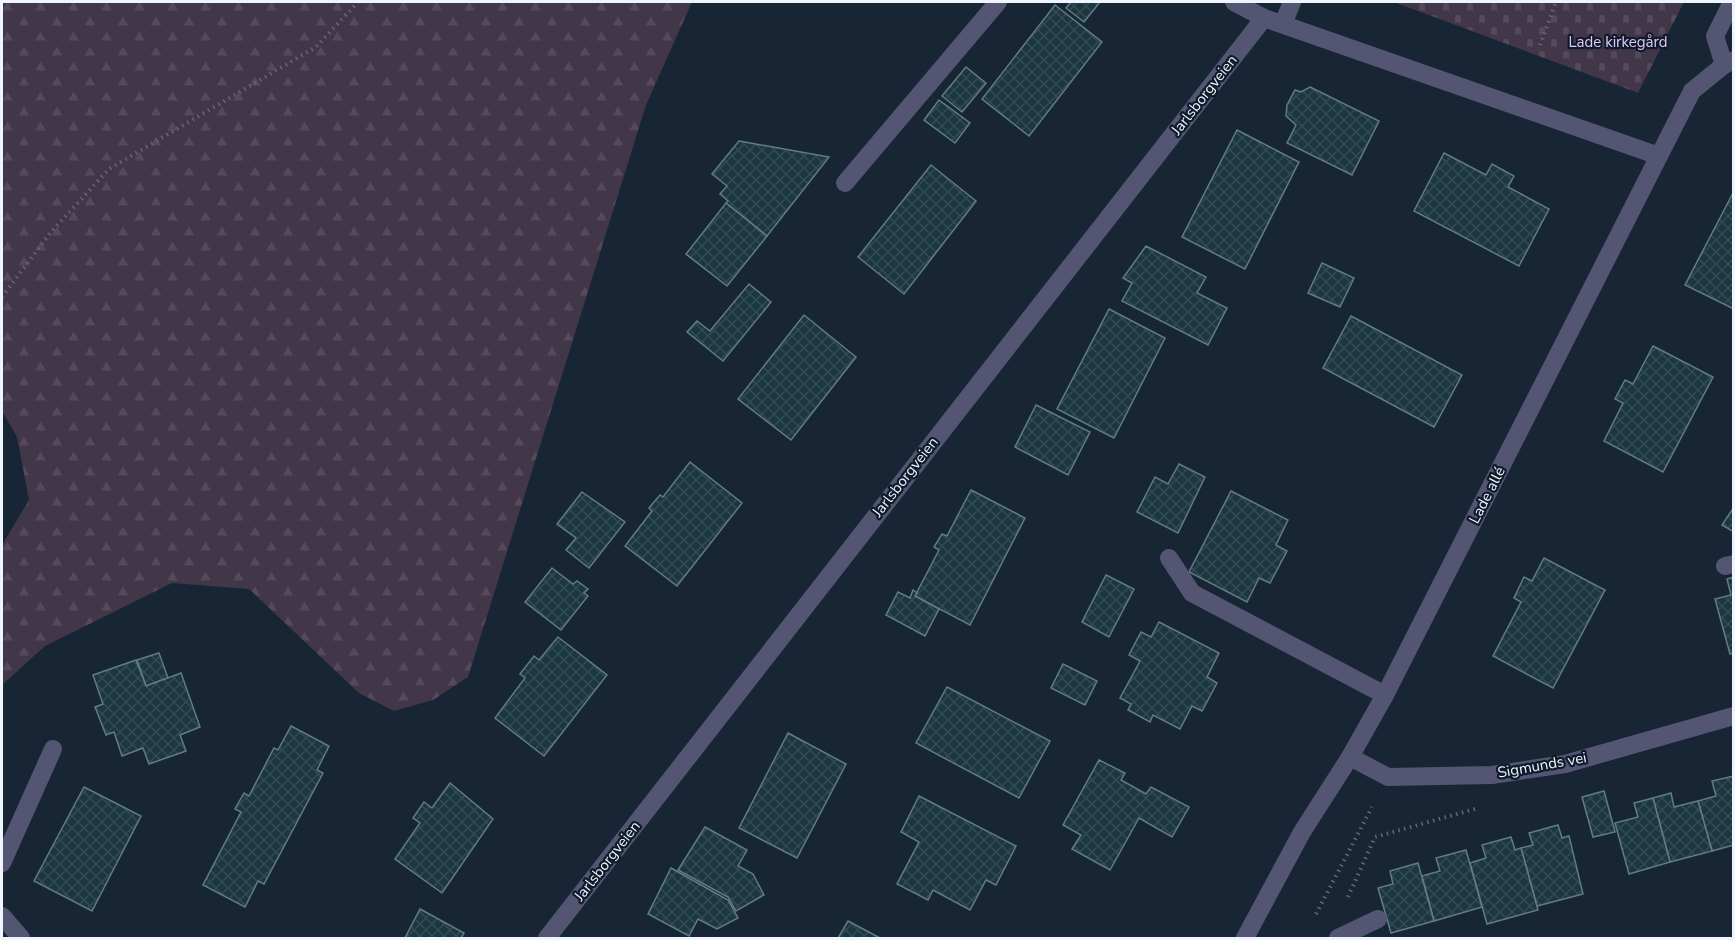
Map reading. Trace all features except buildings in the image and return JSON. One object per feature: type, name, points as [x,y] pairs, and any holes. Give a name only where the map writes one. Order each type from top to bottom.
[{"type":"street","points":[[845,183],[998,2]]},
{"type":"street","points":[[1234,2],[1264,18],[1659,156]]},
{"type":"street","points":[[1283,24],[1292,2]]},
{"type":"street","points":[[1729,62],[1715,36],[1732,2]]},
{"type":"street","name":"Jarlsborgveien","points":[[547,939],[1264,18]]},
{"type":"street","name":"Lade allé","points":[[1249,937],[1302,832],[1350,757],[1385,695],[1692,91],[1729,62]]},
{"type":"street","points":[[1169,558],[1192,593],[1385,695]]},
{"type":"street","name":"Sigmunds vei","points":[[1350,757],[1388,777],[1492,775],[1565,764],[1734,716]]},
{"type":"street","points":[[2,863],[53,748]]},
{"type":"street","points":[[2,916],[21,939]]},
{"type":"street","points":[[1338,939],[1378,919]]},
{"type":"path","points":[[2,297],[51,232],[109,169],[316,47],[358,2]]},
{"type":"path","points":[[1540,45],[1556,2]]},
{"type":"path","points":[[1314,918],[1372,807]]},
{"type":"path","points":[[1347,898],[1375,837],[1477,808]]},
{"type":"green space","points":[[2,2],[692,2],[646,105],[468,677],[433,700],[394,711],[359,693],[249,589],[172,583],[45,646],[2,685],[2,545],[29,500],[17,437],[2,411]]},
{"type":"green space","name":"Lade kirkegård","points":[[1394,2],[1684,2],[1638,93]]}]
